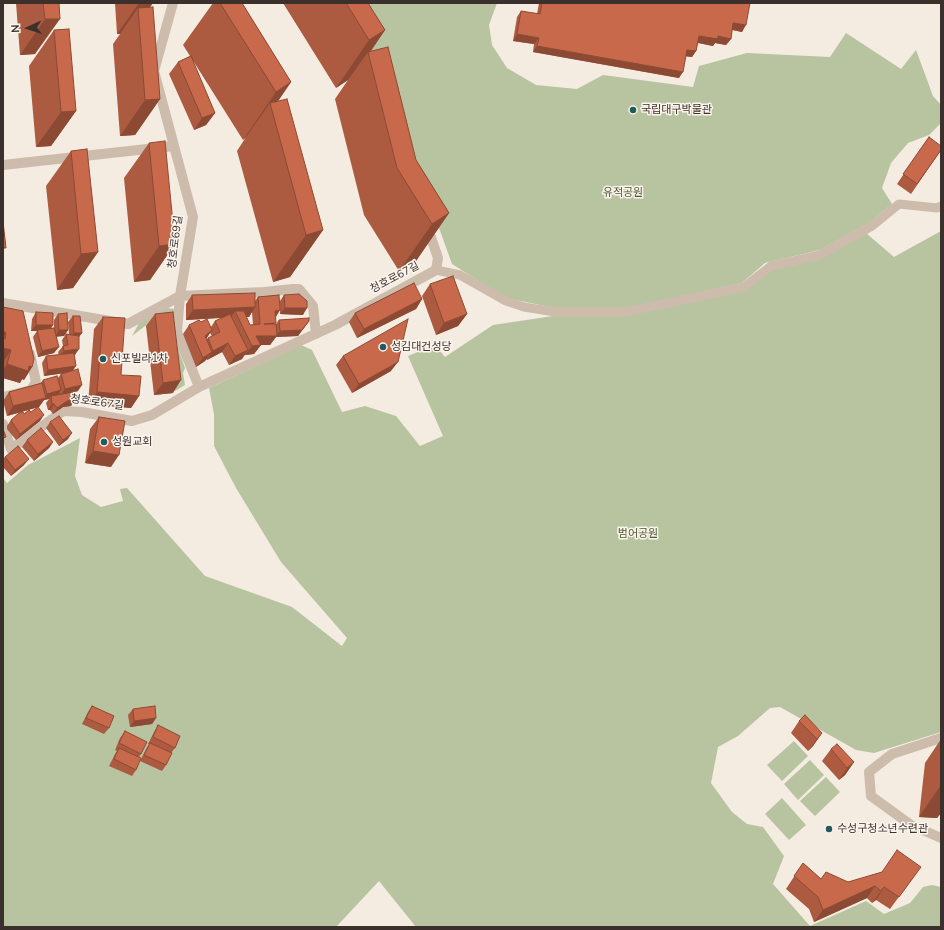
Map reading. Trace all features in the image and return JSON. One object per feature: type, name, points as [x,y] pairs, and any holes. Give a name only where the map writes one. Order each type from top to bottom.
[{"type":"street","name":"청호로69길","points":[[173,3],[154,71],[193,217],[180,296],[178,332],[199,387]]},
{"type":"street","points":[[3,165],[174,146]]},
{"type":"street","points":[[436,270],[460,275],[506,301],[524,308],[554,312],[625,312],[744,287],[771,266],[820,255],[872,226],[900,204],[937,208],[941,206]]},
{"type":"street","name":"청호로67길","points":[[3,424],[11,449],[63,411],[82,412],[132,421],[152,415],[199,387],[335,325],[436,270],[438,258],[423,214]]},
{"type":"street","points":[[3,303],[19,309],[128,324],[180,296],[299,289],[312,306],[316,334]]},
{"type":"street","points":[[3,397],[31,390],[36,382],[27,344]]},
{"type":"street","points":[[941,738],[892,754],[869,772],[871,796],[911,825],[941,838]]},
{"type":"green space","name":"유적공원","points":[[324,3],[497,3],[489,25],[492,45],[507,68],[536,85],[577,89],[603,75],[693,87],[699,66],[747,53],[830,57],[846,33],[901,69],[916,50],[933,96],[941,105],[941,123],[929,135],[908,143],[891,163],[882,188],[892,204],[869,223],[820,250],[765,263],[742,283],[624,309],[555,308],[506,298],[452,264],[405,133]]},
{"type":"green space","name":"범어공원","points":[[941,231],[941,732],[874,753],[856,750],[780,707],[770,708],[738,736],[718,747],[711,783],[732,812],[747,824],[763,827],[784,856],[773,884],[810,926],[866,901],[884,914],[910,903],[923,887],[932,885],[941,887],[941,927],[416,927],[379,881],[336,927],[3,927],[3,478],[7,483],[28,465],[80,438],[75,476],[82,495],[101,507],[123,501],[120,489],[127,488],[205,576],[292,607],[342,646],[347,638],[281,562],[236,488],[214,446],[214,414],[209,388],[301,345],[312,350],[342,412],[365,406],[396,416],[420,446],[443,436],[408,356],[435,345],[445,357],[493,325],[553,316],[626,316],[745,289],[767,271],[866,233],[894,257]]},
{"type":"green space","points":[[166,308],[175,309],[172,330],[185,368],[183,373],[185,385],[175,391],[173,386],[167,323],[145,326],[132,336],[139,323]]},
{"type":"green space","points":[[794,741],[808,756],[782,781],[767,765]]},
{"type":"green space","points":[[810,760],[824,775],[798,800],[784,784]]},
{"type":"green space","points":[[826,777],[840,792],[815,816],[800,801]]},
{"type":"green space","points":[[782,798],[806,825],[789,840],[765,814]]},
{"type":"building","points":[[43,3],[59,3],[60,19],[45,19]]},
{"type":"building","points":[[220,3],[242,3],[291,82],[276,92]]},
{"type":"building","points":[[346,3],[368,3],[385,30],[369,40]]},
{"type":"building","name":"국립대구박물관","points":[[542,3],[750,3],[746,25],[733,23],[731,39],[718,36],[718,39],[699,36],[696,51],[687,50],[683,72],[537,46],[539,38],[517,34],[521,11],[540,14]]},
{"type":"building","points":[[153,7],[160,99],[145,100],[138,8]]},
{"type":"building","points":[[69,29],[76,111],[61,112],[54,30]]},
{"type":"building","points":[[388,47],[416,160],[449,213],[432,224],[397,168],[368,52]]},
{"type":"building","points":[[191,56],[215,113],[202,118],[178,62]]},
{"type":"building","points":[[287,99],[323,230],[306,235],[270,103]]},
{"type":"building","points":[[929,137],[941,146],[941,150],[917,184],[903,174]]},
{"type":"building","points":[[165,141],[175,244],[159,246],[149,143]]},
{"type":"building","points":[[87,149],[98,252],[81,254],[71,151]]},
{"type":"building","points":[[3,221],[6,248],[3,248]]},
{"type":"building","points":[[453,276],[467,314],[444,323],[430,284]]},
{"type":"building","points":[[414,283],[422,299],[364,329],[355,313]]},
{"type":"building","points":[[255,293],[255,307],[193,310],[192,295]]},
{"type":"building","points":[[299,294],[307,301],[307,308],[285,308],[284,295]]},
{"type":"building","points":[[279,295],[280,310],[275,311],[276,323],[264,324],[276,324],[277,336],[256,336],[261,345],[252,346],[235,311],[244,311],[250,325],[260,324],[258,297]]},
{"type":"building","points":[[3,307],[23,311],[34,359],[32,367],[29,366],[28,371],[7,364],[11,350],[3,348],[3,338],[5,339],[6,333],[3,331]]},
{"type":"building","points":[[36,312],[53,313],[53,325],[36,325]]},
{"type":"building","points":[[173,312],[181,380],[163,383],[155,314]]},
{"type":"building","points":[[67,313],[68,330],[59,330],[58,314]]},
{"type":"building","points":[[230,314],[248,350],[235,356],[228,343],[213,351],[208,338],[220,332],[215,321]]},
{"type":"building","points":[[73,316],[80,316],[82,333],[74,333]]},
{"type":"building","points":[[103,317],[125,318],[121,375],[141,376],[139,396],[97,392]]},
{"type":"building","points":[[309,318],[309,321],[302,330],[280,331],[279,320]]},
{"type":"building","points":[[207,319],[212,330],[205,336],[212,352],[203,358],[189,325],[199,320],[201,322]]},
{"type":"building","name":"성김대건성당","points":[[408,319],[398,362],[359,384],[343,356]]},
{"type":"building","points":[[54,328],[59,347],[42,351],[37,330]]},
{"type":"building","points":[[66,334],[79,336],[79,349],[64,351],[63,346],[68,345]]},
{"type":"building","points":[[74,353],[76,366],[48,370],[46,356]]},
{"type":"building","points":[[78,369],[82,385],[65,389],[61,374]]},
{"type":"building","points":[[57,376],[61,390],[47,394],[43,380]]},
{"type":"building","points":[[42,383],[46,398],[13,406],[9,392]]},
{"type":"building","points":[[74,392],[75,400],[67,401],[57,408],[54,404],[52,404],[51,396]]},
{"type":"building","points":[[38,407],[44,415],[20,434],[11,420],[19,413],[23,412],[24,414],[29,410],[31,412]]},
{"type":"building","points":[[59,416],[72,433],[63,440],[50,422]]},
{"type":"building","points":[[99,417],[125,421],[119,455],[93,451]]},
{"type":"building","points":[[41,428],[53,442],[38,454],[27,440]]},
{"type":"building","points":[[3,429],[6,437],[3,438]]},
{"type":"building","points":[[18,446],[29,459],[15,470],[5,457]]},
{"type":"building","points":[[92,706],[114,716],[109,728],[86,718]]},
{"type":"building","points":[[155,706],[156,718],[134,721],[133,709]]},
{"type":"building","points":[[805,715],[822,733],[817,739],[799,721]]},
{"type":"building","points":[[158,725],[180,736],[175,748],[153,737]]},
{"type":"building","points":[[125,731],[147,742],[141,754],[119,743]]},
{"type":"building","points":[[150,743],[172,753],[166,765],[144,755]]},
{"type":"building","points":[[837,744],[854,762],[847,768],[831,749]]},
{"type":"building","points":[[119,748],[141,758],[136,770],[114,759]]},
{"type":"building","points":[[897,850],[921,867],[899,897],[884,887],[881,891],[875,886],[823,910],[818,897],[794,876],[803,863],[821,879],[826,872],[848,882],[882,872]]},
{"type":"place","name":"국립대구박물관","points":[[633,110]]},
{"type":"place","name":"성김대건성당","points":[[383,347]]},
{"type":"place","name":"신포빌라1차","points":[[103,359]]},
{"type":"place","name":"성원교회","points":[[104,442]]},
{"type":"place","name":"수성구청소년수련관","points":[[829,829]]}]
